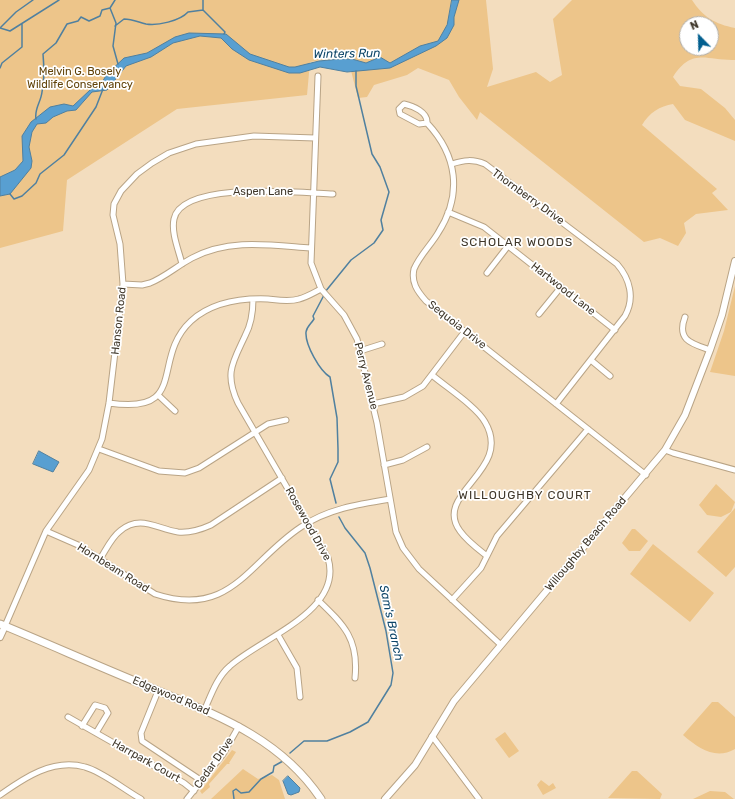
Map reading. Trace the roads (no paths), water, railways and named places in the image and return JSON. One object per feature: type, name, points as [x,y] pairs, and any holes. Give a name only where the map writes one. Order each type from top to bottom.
[{"type":"main road","name":"Edgewood Road","points":[[2,625],[204,710],[238,726],[269,744],[285,756],[321,799]]},
{"type":"street","name":"Perry Avenue","points":[[318,76],[310,263],[321,289],[349,323],[360,351],[373,404],[396,532],[403,548],[419,569],[501,645]]},
{"type":"street","name":"Sequoia Drive","points":[[427,123],[419,124],[400,114],[399,107],[406,105],[423,113],[427,118],[427,123],[442,142],[452,164],[453,191],[448,212],[438,233],[416,264],[413,277],[419,294],[646,475]]},
{"type":"street","name":"Hanson Road","points":[[0,637],[2,625],[46,531],[85,477],[99,449],[105,428],[123,284],[121,256],[113,210],[120,192],[137,174],[169,153],[196,144],[212,140],[254,136],[315,138]]},
{"type":"street","name":"Thornberry Drive","points":[[452,164],[465,160],[478,161],[484,164],[617,264],[628,281],[631,300],[626,314],[592,361],[556,404]]},
{"type":"street","name":"Aspen Lane","points":[[182,264],[173,224],[176,214],[182,207],[202,198],[243,190],[333,194]]},
{"type":"street","name":"Hartwood Lane","points":[[448,212],[480,225],[615,330]]},
{"type":"street","points":[[123,284],[142,285],[150,283],[204,253],[242,244],[310,248]]},
{"type":"street","points":[[487,273],[508,246]]},
{"type":"street","name":"Willoughby Beach Road","points":[[385,799],[415,765],[454,701],[646,475],[665,450],[685,415],[710,350],[722,315],[735,261]]},
{"type":"street","points":[[539,314],[561,288]]},
{"type":"street","points":[[109,403],[141,405],[158,395],[166,380],[174,344],[191,321],[209,309],[237,300],[297,300],[321,289]]},
{"type":"street","name":"Rosewood Drive","points":[[204,710],[223,673],[240,658],[278,636],[306,613],[318,600],[328,585],[331,573],[328,558],[236,397],[231,375],[233,359],[246,335],[250,323],[253,299]]},
{"type":"street","points":[[685,317],[682,330],[686,339],[689,342],[710,350]]},
{"type":"street","points":[[373,404],[394,400],[412,393],[432,375],[465,331]]},
{"type":"street","points":[[360,351],[382,344]]},
{"type":"street","points":[[592,361],[610,376]]},
{"type":"street","points":[[432,375],[482,417],[490,434],[491,447],[485,466],[457,500],[454,510],[455,520],[460,531],[487,556]]},
{"type":"street","points":[[158,395],[175,411]]},
{"type":"street","points":[[99,449],[160,471],[185,472],[199,468],[272,423],[286,420]]},
{"type":"street","points":[[452,600],[481,568],[497,536],[588,429]]},
{"type":"street","points":[[384,464],[403,460],[427,447]]},
{"type":"street","points":[[665,450],[735,470]]},
{"type":"street","points":[[100,559],[119,531],[127,526],[142,522],[178,532],[201,530],[282,478]]},
{"type":"street","name":"Hornbeam Road","points":[[46,531],[78,545],[155,594],[169,598],[198,600],[220,594],[241,581],[296,530],[308,523],[337,510],[390,498]]},
{"type":"street","points":[[318,600],[338,620],[350,636],[356,660],[355,678]]},
{"type":"street","points":[[278,636],[297,668],[300,698]]},
{"type":"street","points":[[158,691],[140,733],[142,741],[202,781]]},
{"type":"street","points":[[82,726],[95,705],[105,708],[108,713],[96,733]]},
{"type":"street","name":"Harrpark Court","points":[[68,717],[184,783],[194,791]]},
{"type":"street","name":"Cedar Drive","points":[[187,799],[223,754],[238,726]]},
{"type":"street","points":[[432,736],[479,799]]},
{"type":"street","points":[[0,795],[38,771],[57,766],[77,765],[95,772],[141,799]]},
{"type":"water","points":[[452,0],[459,0],[454,17],[454,25],[447,38],[436,46],[390,68],[347,72],[320,67],[300,73],[289,73],[249,60],[232,49],[221,38],[200,36],[173,43],[151,57],[126,66],[107,90],[92,92],[76,110],[67,111],[53,117],[46,123],[37,124],[32,132],[29,147],[32,161],[31,168],[10,194],[0,196],[0,177],[15,170],[23,161],[22,136],[31,122],[50,107],[64,104],[73,106],[90,90],[101,84],[107,74],[124,58],[147,53],[175,37],[189,33],[226,34],[250,54],[289,67],[319,61],[340,59],[352,59],[366,63],[380,57],[390,63],[420,46],[438,41],[447,25]]},
{"type":"water","points":[[39,451],[59,462],[53,472],[33,464]]},
{"type":"water","points":[[288,776],[300,788],[299,792],[291,795],[288,794],[283,781]]},
{"type":"waterway","points":[[0,28],[16,12],[33,0]]},
{"type":"waterway","points":[[0,28],[10,31],[59,0]]},
{"type":"waterway","points":[[115,0],[110,8],[116,23],[113,46],[118,64]]},
{"type":"waterway","points":[[203,0],[203,10]]},
{"type":"waterway","points":[[36,119],[36,112],[44,82],[43,54],[56,43],[67,24],[78,21],[81,17],[89,21],[100,16],[102,10],[110,8]]},
{"type":"waterway","points":[[115,26],[124,19],[146,24],[162,23],[180,18],[188,12],[203,10],[225,32],[224,34]]},
{"type":"waterway","points":[[0,68],[2,63],[22,47],[22,24]]},
{"type":"waterway","name":"Sam's Branch","points":[[325,292],[351,260],[374,243],[383,230],[381,220],[389,192],[380,167],[372,154],[356,86],[356,71]]},
{"type":"waterway","points":[[10,194],[14,199],[22,196],[36,183],[40,174],[64,155],[96,107],[103,89]]},
{"type":"waterway","name":"Sam's Branch","points":[[324,295],[313,316],[314,319],[308,327],[306,337],[318,364],[330,377],[337,418],[338,462],[330,479],[336,503]]},
{"type":"waterway","name":"Sam's Branch","points":[[290,753],[304,741],[327,741],[350,732],[368,722],[391,685],[393,673],[386,631],[370,568],[365,553],[345,528],[339,517]]},
{"type":"waterway","name":"Sam's Branch","points":[[234,799],[233,791],[236,789],[241,793],[249,792],[261,779],[273,772],[274,766],[283,761]]},
{"type":"district","name":"SCHOLAR WOODS","points":[[517,243]]},
{"type":"district","name":"WILLOUGHBY COURT","points":[[525,496]]},
{"type":"water label","name":"Winters Run","points":[[347,54]]},
{"type":"park label","name":"Melvin G. Bosely Wildlife Conservancy","points":[[80,78]]}]
